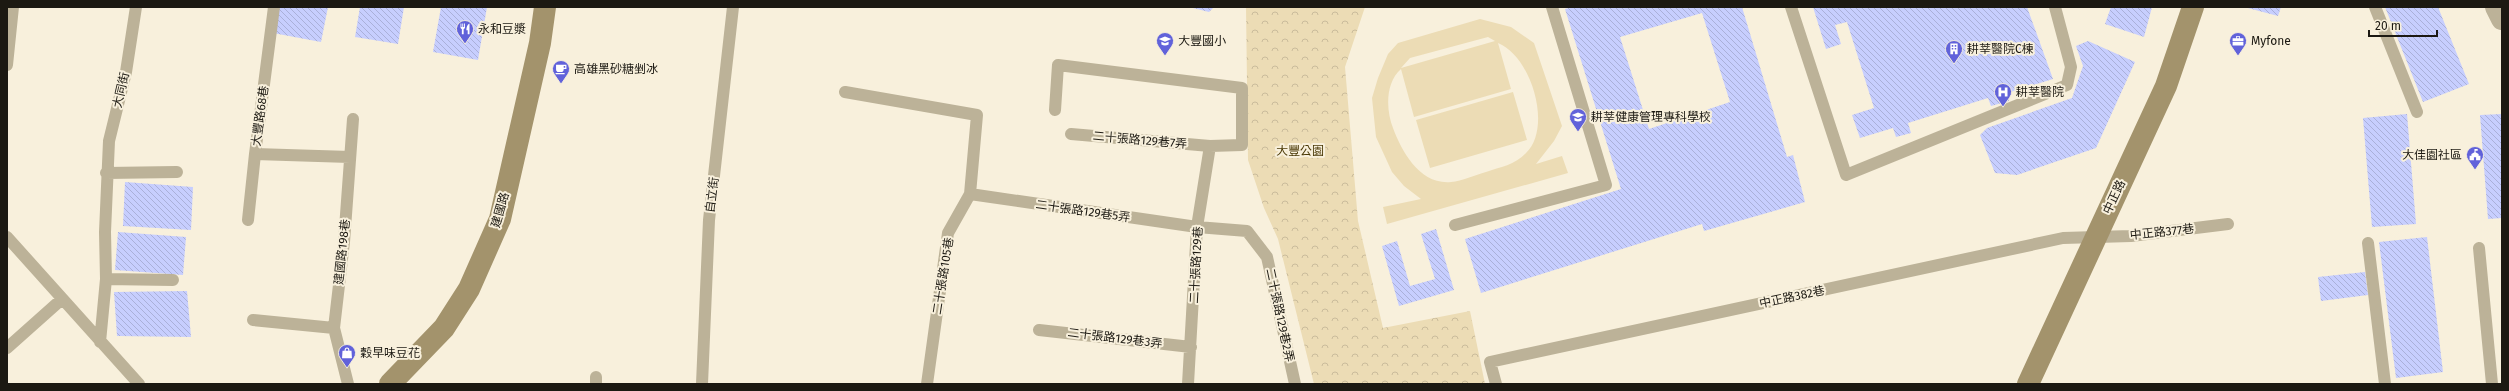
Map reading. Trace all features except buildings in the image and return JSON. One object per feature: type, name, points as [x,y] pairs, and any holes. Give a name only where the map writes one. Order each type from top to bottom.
[{"type":"street","name":"建國路","points":[[390,384],[444,328],[469,288],[500,219],[540,43],[545,7]]},
{"type":"street","name":"中正路","points":[[2028,384],[2166,86],[2192,7]]},
{"type":"street","points":[[2496,7],[2502,19]]},
{"type":"lane","points":[[7,65],[13,7]]},
{"type":"lane","name":"大同街","points":[[100,342],[106,280],[106,174],[109,141],[126,72],[136,7]]},
{"type":"lane","name":"大豐路68巷","points":[[274,7],[255,154],[350,157]]},
{"type":"lane","name":"自立街","points":[[702,384],[709,220],[733,7]]},
{"type":"lane","points":[[1455,225],[1606,185],[1552,7]]},
{"type":"lane","points":[[1791,7],[1846,175],[2067,85],[2071,67],[2055,7]]},
{"type":"lane","points":[[2375,7],[2417,112]]},
{"type":"lane","name":"二十張路129巷7弄","points":[[1055,110],[1058,65],[1242,88],[1242,145],[1210,146],[1070,134]]},
{"type":"lane","name":"二十張路105巷","points":[[845,92],[977,115],[970,194],[948,233],[927,384]]},
{"type":"lane","name":"建國路198巷","points":[[348,384],[334,328],[344,242],[353,119]]},
{"type":"lane","name":"二十張路129巷","points":[[1188,384],[1197,227],[1210,146]]},
{"type":"lane","points":[[248,220],[255,154]]},
{"type":"lane","points":[[106,174],[177,172]]},
{"type":"lane","name":"二十張路129巷5弄","points":[[970,194],[1197,227]]},
{"type":"lane","name":"中正路377巷","points":[[2096,237],[2131,236],[2228,224]]},
{"type":"lane","name":"二十張路129巷2弄","points":[[1197,227],[1247,231],[1268,257],[1295,384]]},
{"type":"lane","points":[[7,237],[139,384]]},
{"type":"lane","name":"中正路382巷","points":[[1496,384],[1490,362],[2063,238],[2096,237]]},
{"type":"lane","points":[[2368,243],[2385,384]]},
{"type":"lane","points":[[2479,248],[2492,384]]},
{"type":"lane","points":[[106,280],[173,280]]},
{"type":"lane","points":[[7,348],[62,299]]},
{"type":"lane","points":[[253,320],[334,328]]},
{"type":"lane","name":"二十張路129巷3弄","points":[[1039,330],[1191,347]]},
{"type":"green space","name":"大豐公園","points":[[1246,7],[1365,7],[1345,67],[1358,221],[1383,328],[1470,311],[1485,384],[1314,384],[1278,239],[1264,208],[1248,160]]},
{"type":"green space","points":[[1480,19],[1511,27],[1534,43],[1562,126],[1554,141],[1536,164],[1562,156],[1568,173],[1387,224],[1383,207],[1421,199],[1404,186],[1392,172],[1376,137],[1372,98],[1388,54],[1398,43]],"holes":[[[1488,37],[1495,41],[1401,68],[1410,58]],[[1498,43],[1510,50],[1520,62],[1534,93],[1538,110],[1538,127],[1534,141],[1522,157],[1507,165],[1451,182],[1440,182],[1430,178],[1421,173],[1407,156],[1393,128],[1388,105],[1388,97],[1392,82],[1401,69],[1414,117],[1511,89]]]},
{"type":"green space","points":[[1513,92],[1527,140],[1430,168],[1416,120]]},
{"type":"place","name":"永和豆漿","points":[[465,44]]},
{"type":"place","name":"大豐國小","points":[[1165,56]]},
{"type":"place","name":"Myfone","points":[[2238,56]]},
{"type":"place","name":"耕莘醫院C棟","points":[[1954,64]]},
{"type":"place","name":"高雄黑砂糖剉冰","points":[[561,84]]},
{"type":"place","name":"耕莘醫院","points":[[2003,107]]},
{"type":"place","name":"耕莘健康管理專科學校","points":[[1578,132]]},
{"type":"place","name":"大佳園社區","points":[[2475,170]]},
{"type":"place","name":"穀早味豆花","points":[[347,368]]}]
